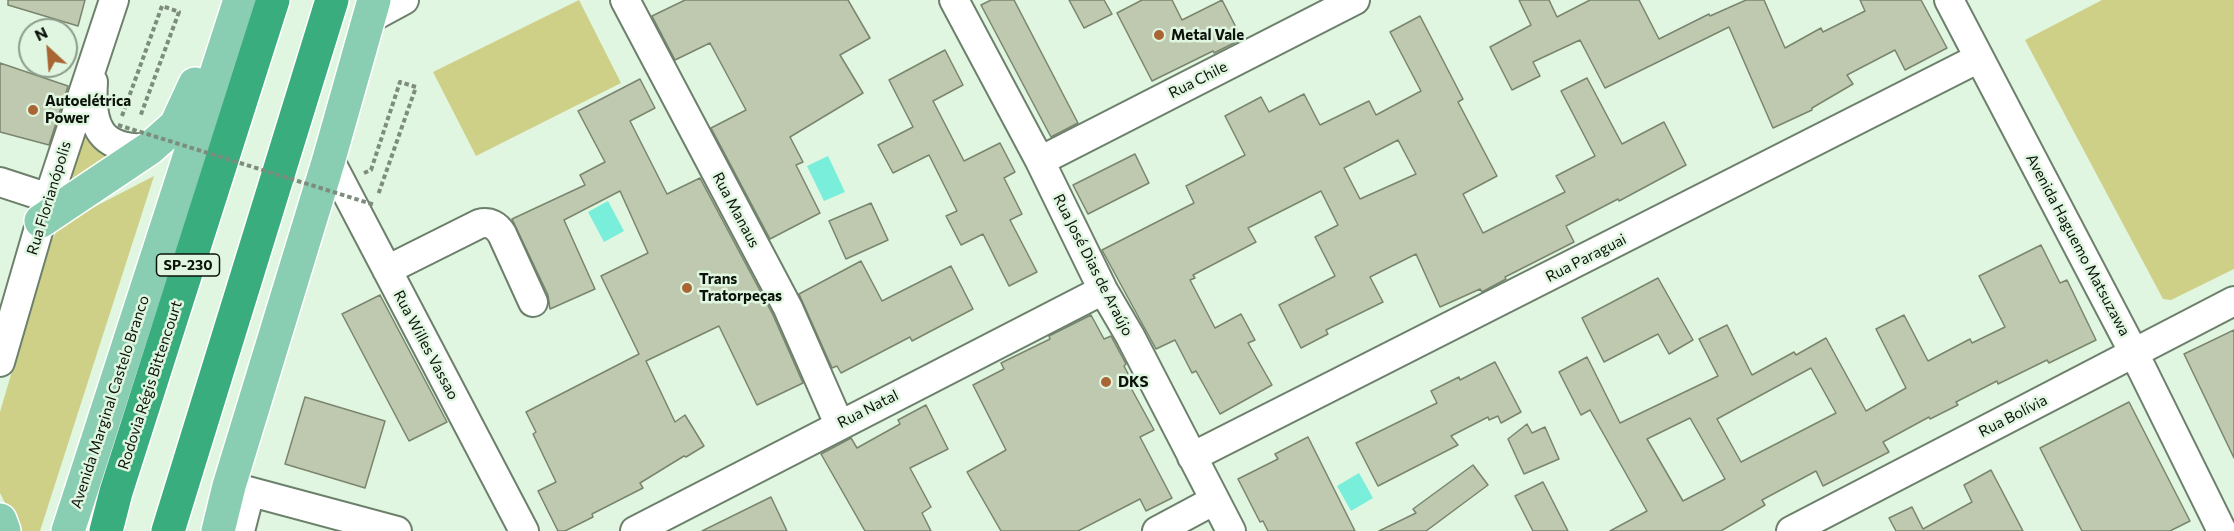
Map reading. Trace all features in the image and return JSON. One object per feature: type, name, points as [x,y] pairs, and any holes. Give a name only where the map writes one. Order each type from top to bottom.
[{"type":"highway","name":"Rodovia Régis Bittencourt","points":[[106,531],[116,492],[273,0]]},
{"type":"highway","points":[[168,531],[332,0]]},
{"type":"main road","points":[[45,210],[150,148],[176,125],[190,97],[221,17],[238,0]]},
{"type":"main road","name":"Avenida Marginal Castelo Branco","points":[[68,531],[238,0]]},
{"type":"main road","points":[[218,531],[240,489],[335,171],[371,10]]},
{"type":"main road","points":[[0,520],[4,531]]},
{"type":"street","name":"Rua Florianópolis","points":[[1,357],[45,210],[114,0]]},
{"type":"street","points":[[371,10],[404,0]]},
{"type":"street","name":"Rua Manaus","points":[[625,0],[788,308],[839,424]]},
{"type":"street","name":"Rua José Dias de Araújo","points":[[954,0],[1040,161],[1102,290],[1130,336],[1231,531]]},
{"type":"street","name":"Rua Chile","points":[[1040,161],[1355,0]]},
{"type":"street","name":"Avenida Haguemo Matsuzawa","points":[[1949,0],[2134,353],[2222,531]]},
{"type":"street","name":"Rua Paraguai","points":[[1192,457],[1979,58]]},
{"type":"street","points":[[94,59],[92,106],[101,133],[111,142],[123,147],[150,148]]},
{"type":"street","name":"Rua Willes Vassao","points":[[335,171],[524,531]]},
{"type":"street","points":[[0,182],[45,210]]},
{"type":"street","points":[[387,270],[479,224],[489,224],[497,227],[502,234],[532,302]]},
{"type":"street","name":"Rua Natal","points":[[635,531],[1102,290]]},
{"type":"street","name":"Rua Bolívia","points":[[1791,531],[2234,301]]},
{"type":"street","points":[[240,531],[240,489],[397,531]]},
{"type":"street","name":"Avenida Haguemo Matsuzawa","points":[[2204,492],[2232,531]]},
{"type":"street","points":[[1157,531],[1215,500]]},
{"type":"path","points":[[140,117],[179,12],[162,6],[118,125],[375,205],[416,87],[400,82],[371,170],[335,171]]},
{"type":"green space","points":[[579,0],[621,83],[476,156],[433,72]]},
{"type":"green space","points":[[2102,0],[2234,0],[2234,269],[2171,300],[2163,299],[2025,40]]},
{"type":"green space","points":[[87,120],[133,155],[56,188]]},
{"type":"green space","points":[[154,176],[40,531],[19,531],[0,493],[0,412],[49,245],[57,231],[69,220]]},
{"type":"water","points":[[828,156],[845,192],[824,201],[807,166]]},
{"type":"water","points":[[608,201],[624,231],[604,242],[588,212]]},
{"type":"water","points":[[1359,473],[1373,498],[1351,511],[1337,486]]},
{"type":"building","points":[[8,0],[85,0],[78,26],[78,18],[51,18],[8,5]]},
{"type":"building","points":[[685,0],[848,0],[870,38],[840,55],[863,93],[790,137],[803,162],[796,165],[820,213],[770,239],[711,128],[746,110],[710,43],[675,60],[652,16]]},
{"type":"building","points":[[991,0],[1014,0],[1078,123],[1051,137],[981,5]]},
{"type":"building","points":[[1069,0],[1104,0],[1112,14],[1084,28]]},
{"type":"building","name":"Metal Vale","points":[[1142,0],[1172,0],[1182,20],[1222,0],[1242,39],[1152,81],[1117,13]]},
{"type":"building","points":[[1519,0],[1549,0],[1557,17],[1590,0],[1639,0],[1659,39],[1709,14],[1710,16],[1746,0],[1764,0],[1785,48],[1821,28],[1823,32],[1865,11],[1860,0],[1921,0],[1947,48],[1905,70],[1895,50],[1847,75],[1853,84],[1812,110],[1773,128],[1729,27],[1605,88],[1580,40],[1533,62],[1540,76],[1512,90],[1490,47],[1531,25]]},
{"type":"building","points":[[1420,16],[1463,99],[1458,102],[1497,176],[1463,194],[1483,233],[1565,192],[1556,176],[1595,156],[1561,91],[1587,78],[1622,144],[1664,122],[1686,165],[1566,226],[1574,242],[1505,277],[1506,279],[1482,292],[1480,289],[1440,307],[1416,254],[1370,277],[1383,302],[1326,330],[1328,334],[1301,348],[1279,305],[1335,276],[1315,237],[1338,225],[1321,191],[1248,228],[1256,242],[1193,275],[1195,278],[1190,280],[1215,328],[1241,314],[1255,340],[1248,343],[1272,385],[1220,414],[1196,371],[1192,373],[1175,340],[1156,349],[1102,250],[1194,203],[1186,186],[1245,155],[1225,116],[1261,97],[1269,112],[1304,94],[1320,125],[1369,101],[1376,115],[1421,91],[1390,32]],"holes":[[[1398,140],[1416,174],[1360,199],[1344,168]]]},
{"type":"building","points":[[945,50],[963,85],[933,101],[964,161],[1000,143],[1015,172],[1004,178],[1022,214],[1010,220],[1037,272],[1009,286],[983,234],[961,245],[946,216],[957,211],[929,155],[893,173],[878,145],[913,127],[889,80]]},
{"type":"building","name":"Autoelétrica Power","points":[[0,63],[18,69],[18,78],[44,78],[68,86],[49,145],[0,132]]},
{"type":"building","points":[[640,79],[655,108],[630,121],[667,194],[700,178],[773,315],[803,383],[757,405],[719,326],[646,361],[675,422],[685,415],[704,446],[640,483],[643,488],[592,514],[593,517],[565,531],[558,531],[538,491],[556,482],[533,434],[536,432],[526,412],[639,354],[601,276],[648,253],[620,191],[564,220],[595,289],[550,309],[548,295],[512,219],[585,185],[580,175],[605,162],[578,111]]},
{"type":"building","points":[[1135,154],[1149,183],[1088,214],[1073,185]]},
{"type":"building","points":[[871,203],[888,240],[846,259],[829,221]]},
{"type":"building","points":[[2041,245],[2060,283],[2067,280],[2096,340],[2049,363],[2047,360],[1998,384],[1997,381],[1956,402],[1958,405],[1930,419],[1929,417],[1883,442],[1889,452],[1823,486],[1816,471],[1762,500],[1765,505],[1721,531],[1610,531],[1647,511],[1590,410],[1581,415],[1559,372],[1587,357],[1620,423],[1718,376],[1699,339],[1727,325],[1752,375],[1826,338],[1866,411],[1906,388],[1876,329],[1904,315],[1928,361],[1970,339],[1972,343],[2005,327],[1979,276]],"holes":[[[1811,368],[1836,413],[1741,462],[1717,419]],[[1690,418],[1725,479],[1683,501],[1647,439]]]},
{"type":"building","points":[[861,261],[882,301],[951,266],[973,309],[912,341],[910,337],[841,373],[837,366],[832,368],[799,294]]},
{"type":"building","points":[[1658,278],[1693,340],[1669,354],[1658,334],[1604,362],[1582,318]]},
{"type":"building","points":[[380,295],[447,422],[409,441],[342,314]]},
{"type":"building","points":[[1091,315],[1104,339],[1111,336],[1126,364],[1124,366],[1135,387],[1131,388],[1154,430],[1140,437],[1172,498],[1146,511],[1140,499],[1078,531],[1001,531],[967,472],[1006,450],[973,385],[1004,369],[1001,363],[1050,339],[1049,336]]},
{"type":"building","points":[[2234,330],[2234,458],[2184,354]]},
{"type":"building","points":[[1495,362],[1521,412],[1501,423],[1498,416],[1489,420],[1488,417],[1451,436],[1458,445],[1378,486],[1356,443],[1437,403],[1431,391],[1459,377],[1460,380]]},
{"type":"building","points":[[305,397],[385,421],[365,488],[285,464]]},
{"type":"building","points":[[2129,402],[2190,521],[2170,531],[2082,531],[2040,448]]},
{"type":"building","points":[[926,405],[948,449],[910,468],[931,507],[922,513],[931,531],[865,531],[821,454],[851,438],[857,448],[900,424],[898,420]]},
{"type":"building","points":[[1527,424],[1532,433],[1545,427],[1559,459],[1524,474],[1508,439]]},
{"type":"building","points":[[1308,437],[1355,531],[1268,531],[1263,521],[1260,522],[1238,479],[1278,459],[1275,454]]},
{"type":"building","points":[[1473,465],[1488,485],[1426,531],[1379,531],[1416,513],[1413,509]]},
{"type":"building","points":[[1991,470],[2023,531],[1896,531],[1889,518],[1912,507],[1923,529],[1972,502],[1964,485]]},
{"type":"building","points":[[1543,482],[1568,531],[1533,531],[1515,496]]},
{"type":"building","points":[[771,497],[787,531],[702,531]]},
{"type":"place","name":"Metal Vale","points":[[1159,35]]},
{"type":"place","name":"Autoelétrica Power","points":[[33,110]]},
{"type":"place","name":"Trans Tratorpeças","points":[[687,288]]},
{"type":"place","name":"DKS","points":[[1106,382]]}]
